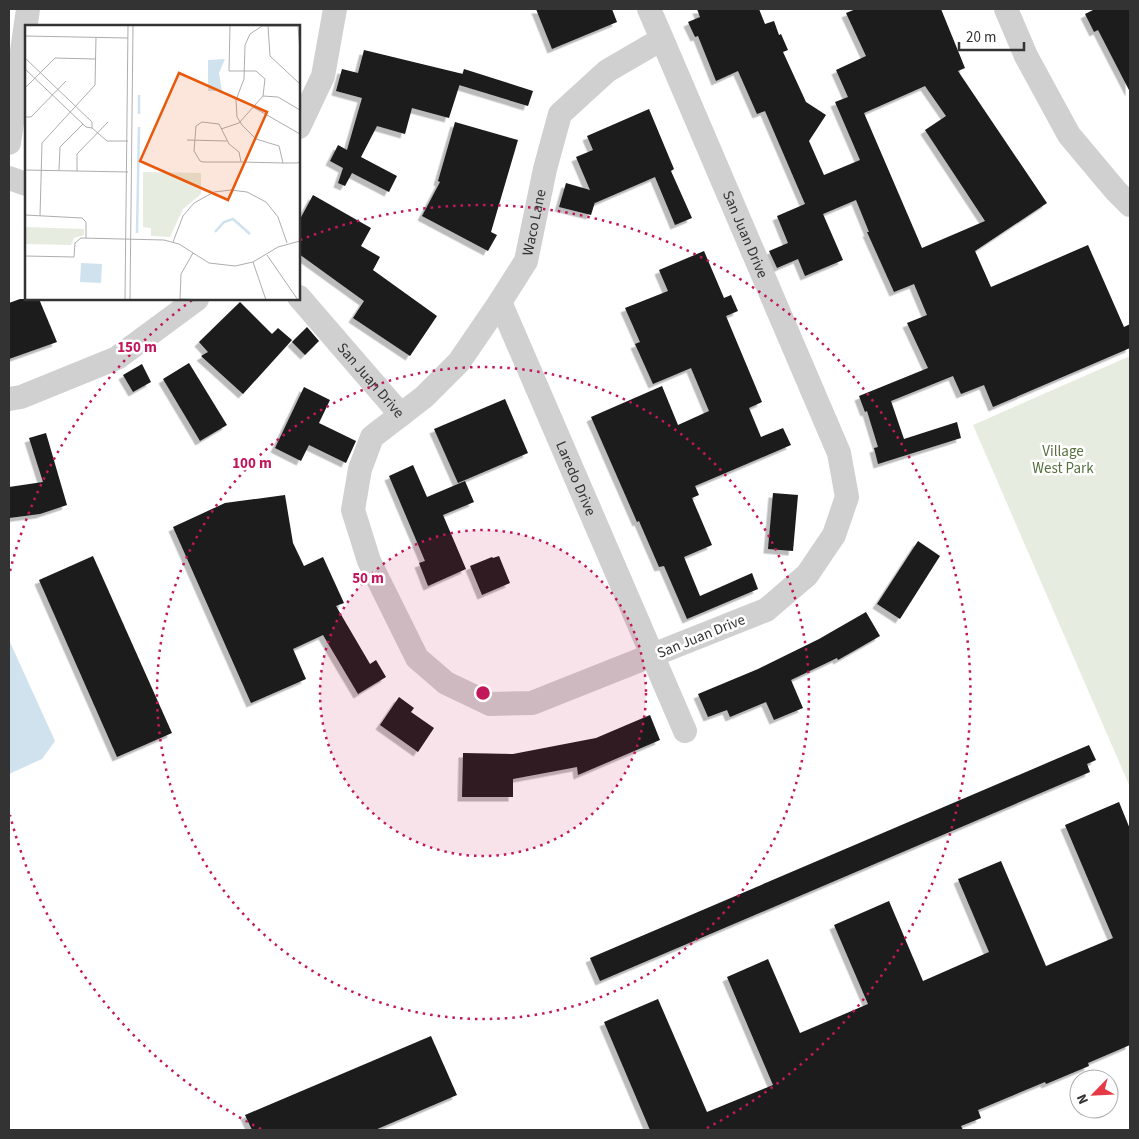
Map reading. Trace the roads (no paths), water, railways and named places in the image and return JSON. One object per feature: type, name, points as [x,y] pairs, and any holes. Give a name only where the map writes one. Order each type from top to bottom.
[{"type":"street","points":[[26,25],[28,9]]},
{"type":"street","points":[[300,125],[323,76],[335,9]]},
{"type":"street","name":"San Juan Drive","points":[[300,298],[401,415],[372,437],[360,468],[353,510],[369,561],[418,658],[446,683],[490,704],[532,703],[766,610],[807,575],[834,535],[847,497],[839,453],[649,9]]},
{"type":"street","points":[[1006,9],[1026,56],[1069,135],[1116,192],[1130,205]]},
{"type":"street","points":[[9,144],[25,30]]},
{"type":"street","name":"Waco Lane","points":[[401,415],[424,397],[459,362],[526,261],[545,169],[560,114],[607,71],[662,39]]},
{"type":"street","points":[[9,178],[25,184]]},
{"type":"street","points":[[9,399],[21,397],[117,358],[197,300]]},
{"type":"street","name":"Laredo Drive","points":[[500,302],[685,731]]},
{"type":"water","points":[[9,640],[55,741],[42,759],[9,774]]},
{"type":"park label","name":"Village West Park","points":[[1063,460]]}]
